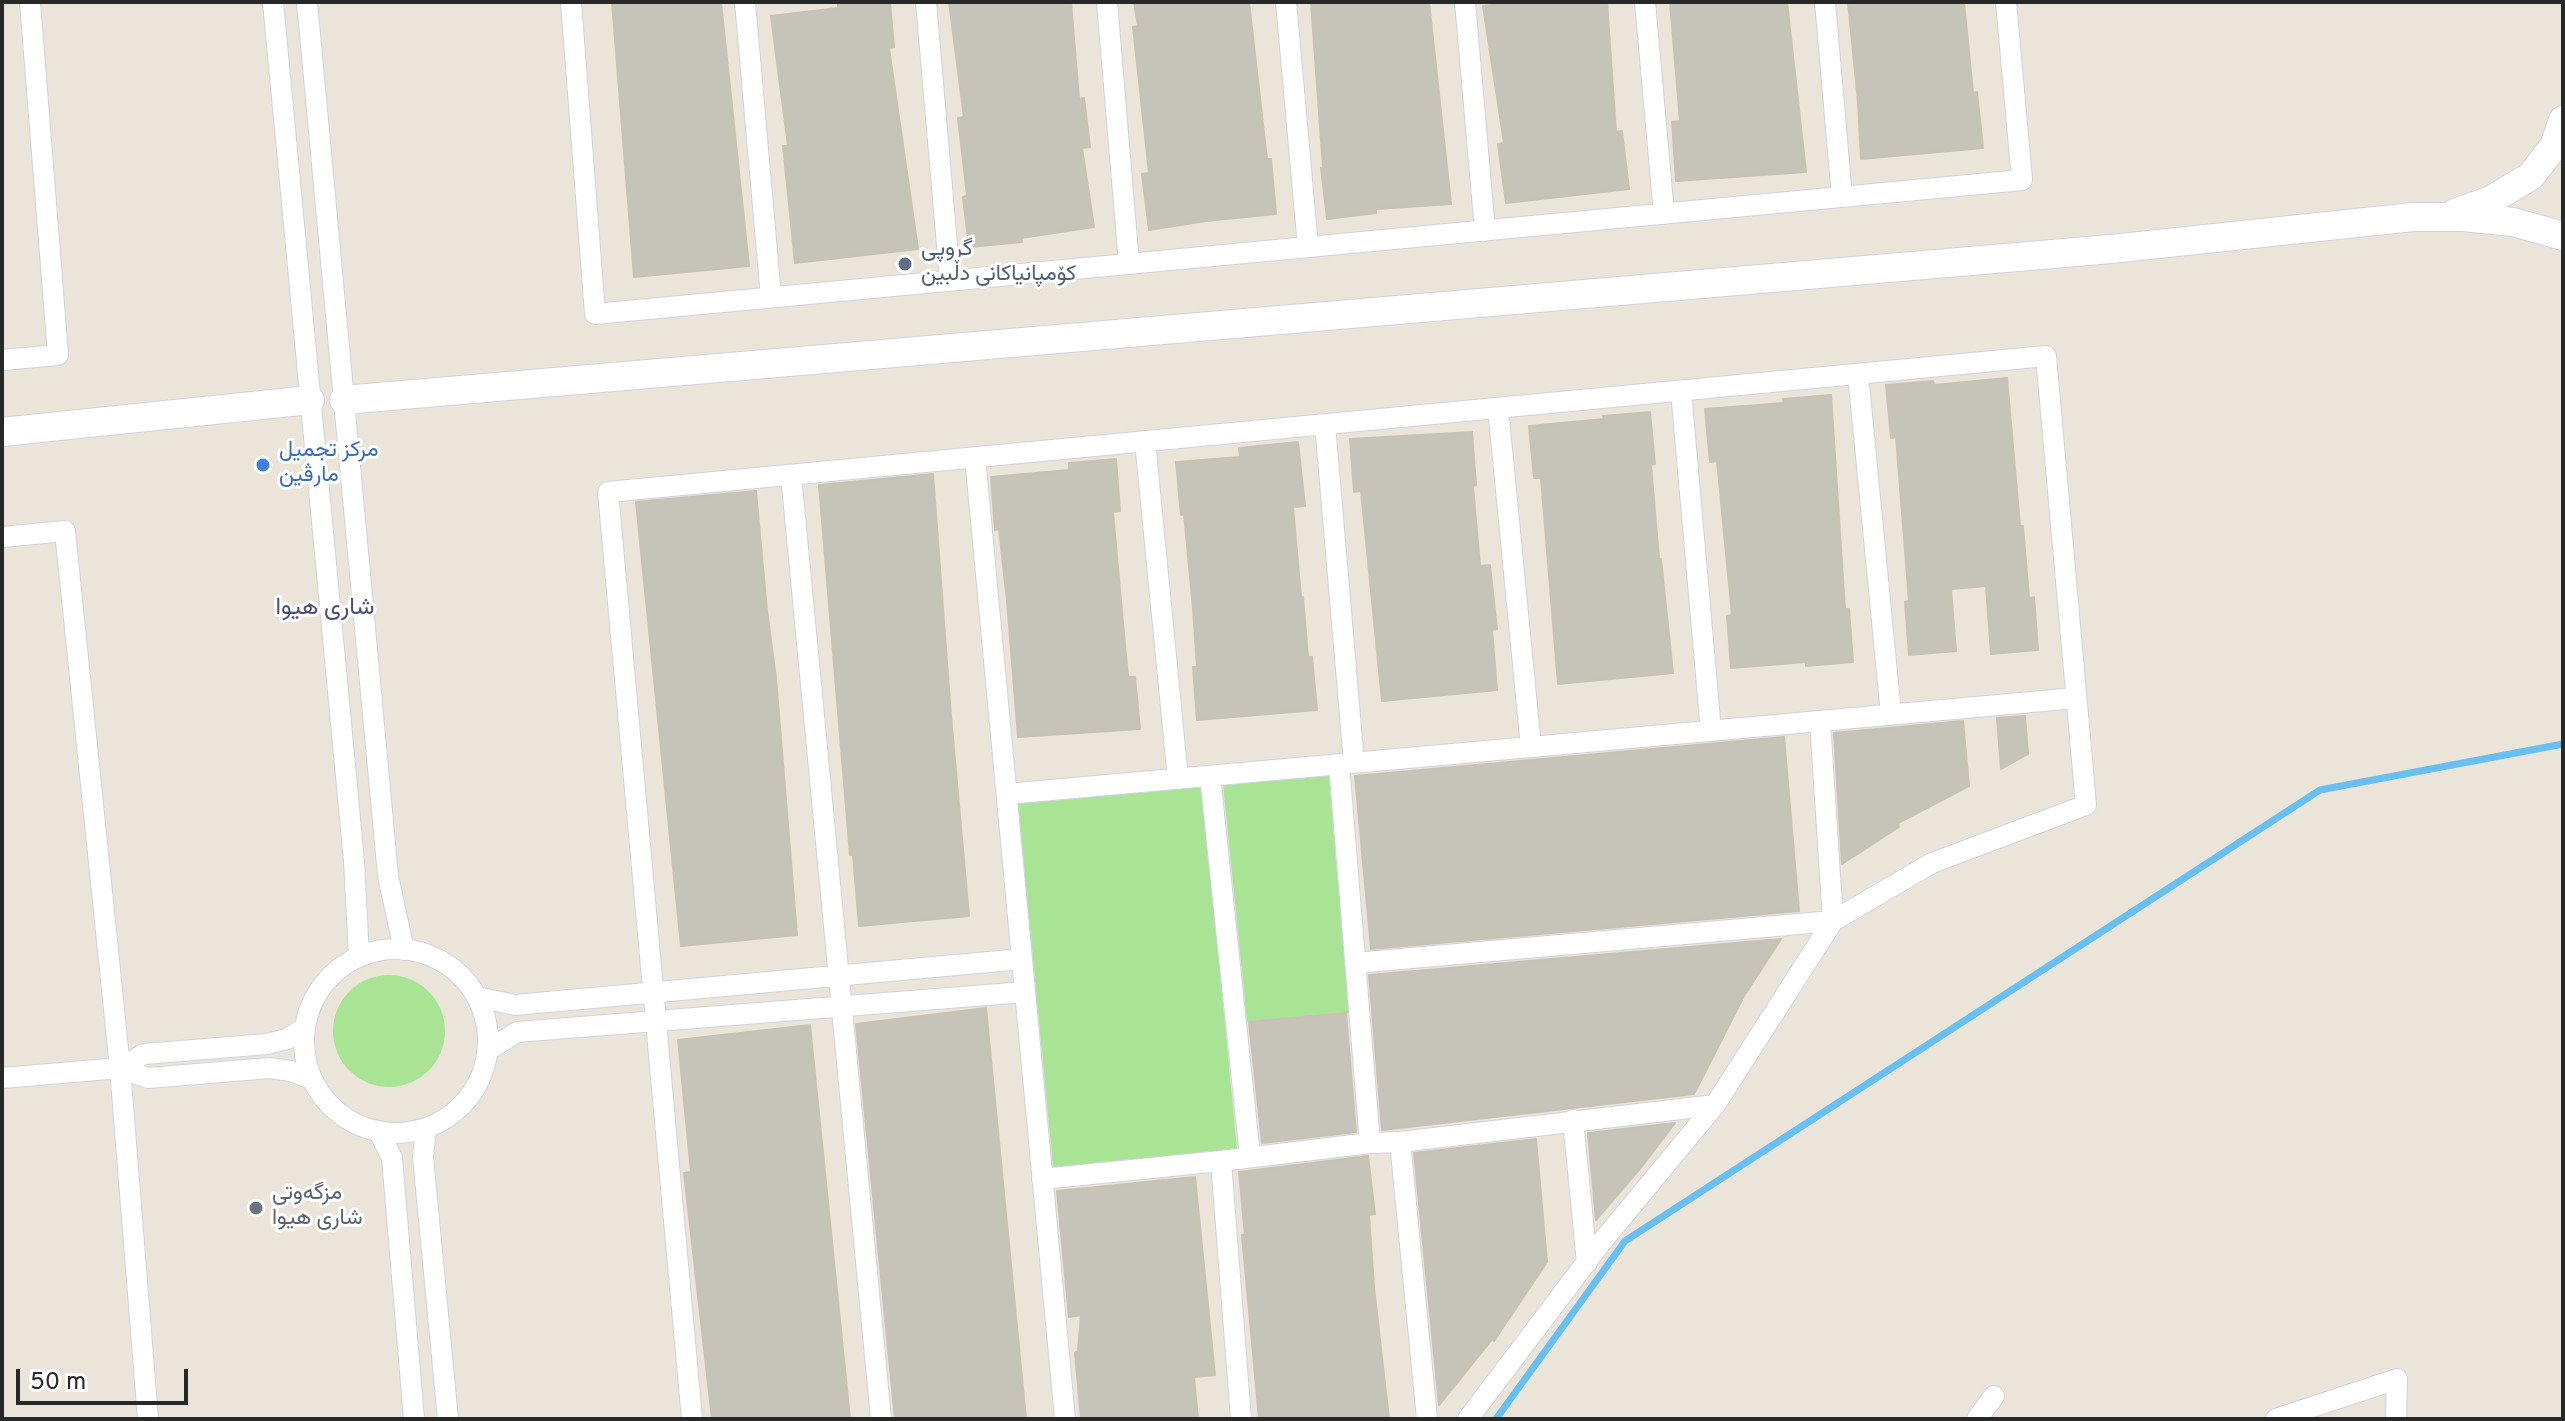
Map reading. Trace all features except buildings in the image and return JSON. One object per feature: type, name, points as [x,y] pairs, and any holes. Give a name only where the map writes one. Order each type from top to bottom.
[{"type":"street","points":[[2,360],[58,355],[30,2]]},
{"type":"street","points":[[273,2],[354,861],[359,957]]},
{"type":"street","points":[[307,2],[388,876],[404,950]]},
{"type":"street","points":[[571,2],[595,314],[2022,180],[2006,2]]},
{"type":"street","points":[[745,2],[771,297]]},
{"type":"street","points":[[926,2],[950,280]]},
{"type":"street","points":[[1107,2],[1129,264]]},
{"type":"street","points":[[1286,2],[1308,247]]},
{"type":"street","points":[[1465,2],[1485,231]]},
{"type":"street","points":[[1645,2],[1664,214]]},
{"type":"street","points":[[1825,2],[1842,197]]},
{"type":"street","points":[[2443,217],[2491,200],[2531,176],[2554,146],[2563,120]]},
{"type":"street","points":[[344,400],[2095,251],[2364,222],[2443,217],[2513,222],[2562,236],[2563,220]]},
{"type":"street","points":[[692,1419],[608,492],[2046,356],[2086,805],[1932,863],[1833,921],[1355,963]]},
{"type":"street","points":[[1858,374],[1891,714]]},
{"type":"street","points":[[1681,391],[1711,731]]},
{"type":"street","points":[[2,432],[310,400]]},
{"type":"street","points":[[1498,408],[1531,747]]},
{"type":"street","points":[[1325,424],[1355,963],[1370,1143]]},
{"type":"street","points":[[1145,441],[1178,779]]},
{"type":"street","points":[[975,457],[1065,1419]]},
{"type":"street","points":[[791,475],[881,1419]]},
{"type":"street","points":[[2,537],[65,531],[120,1068],[148,1419]]},
{"type":"street","points":[[1007,794],[2076,698]]},
{"type":"street","points":[[1468,1419],[1587,1263],[1715,1105],[1833,921],[1820,721]]},
{"type":"street","points":[[1210,776],[1250,1156]]},
{"type":"street","points":[[404,950],[435,958],[454,970],[477,997],[485,1018],[487,1051],[483,1068],[468,1096],[445,1118],[426,1128],[403,1133],[379,1132],[338,1114],[323,1098],[311,1079],[304,1054],[304,1028],[310,1005],[322,985],[339,969],[359,957],[376,952],[404,950]]},
{"type":"street","points":[[477,997],[515,1005],[1022,959]]},
{"type":"street","points":[[487,1051],[517,1032],[1025,992]]},
{"type":"street","points":[[120,1068],[144,1054],[267,1044],[287,1039],[304,1028]]},
{"type":"street","points":[[2,1078],[120,1068],[148,1078],[270,1068],[291,1071],[311,1079]]},
{"type":"street","points":[[1042,1179],[1715,1105]]},
{"type":"street","points":[[1573,1120],[1587,1263]]},
{"type":"street","points":[[426,1128],[423,1157],[448,1419]]},
{"type":"street","points":[[379,1132],[392,1158],[414,1419]]},
{"type":"street","points":[[1400,1142],[1427,1419]]},
{"type":"street","points":[[392,1158],[396,1150],[406,1147],[417,1150],[423,1157]]},
{"type":"street","points":[[1221,1161],[1241,1419]]},
{"type":"street","points":[[2276,1419],[2397,1379],[2396,1419]]},
{"type":"street","points":[[1977,1419],[1994,1396]]},
{"type":"green space","points":[[1329,776],[1349,1013],[1247,1022],[1223,785]]},
{"type":"green space","points":[[1202,787],[1237,1149],[1053,1167],[1018,804]]},
{"type":"green space","points":[[389,975],[410,980],[428,992],[440,1010],[445,1031],[440,1052],[428,1070],[410,1082],[389,1087],[368,1082],[350,1070],[338,1052],[333,1031],[338,1010],[350,992],[368,980]]},
{"type":"waterway","points":[[1496,1419],[1625,1241],[2320,790],[2563,744]]},
{"type":"place","name":"گروپی کۆمپانیاکانی دڵبین","points":[[905,264]]},
{"type":"place","name":"مركز تجميل مارڤین","points":[[263,465]]},
{"type":"place","name":"مزگەوتی شاری هیوا","points":[[256,1208]]},
{"type":"district","name":"شاری هیوا","points":[[325,609]]}]
